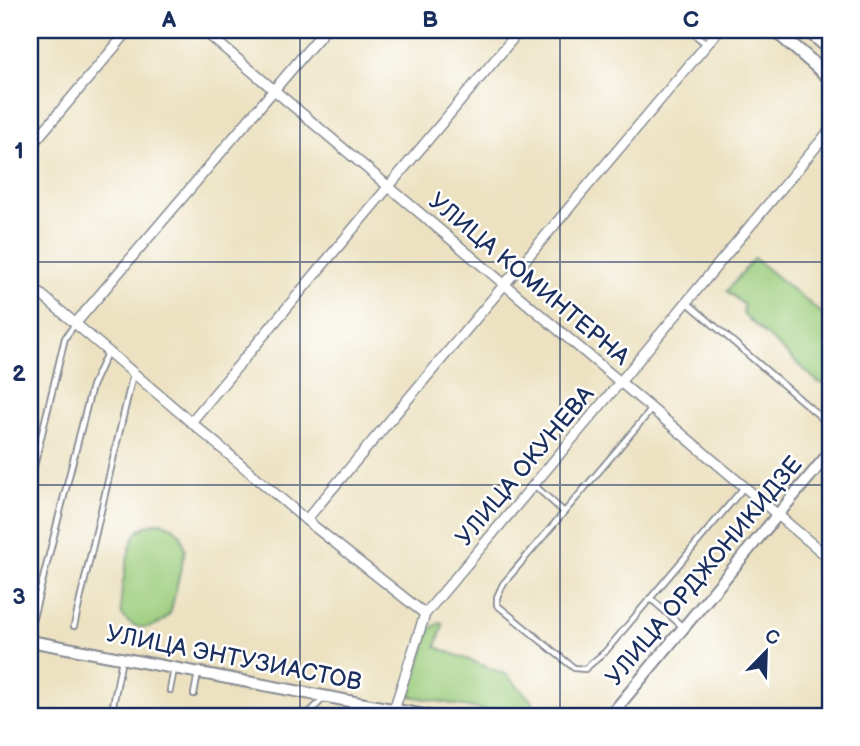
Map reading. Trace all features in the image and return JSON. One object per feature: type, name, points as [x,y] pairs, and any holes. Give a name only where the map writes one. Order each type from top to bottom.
[{"type":"main road","points":[[775,30],[830,78]]},
{"type":"main road","points":[[808,30],[830,49]]},
{"type":"street","points":[[30,147],[129,30]]},
{"type":"street","name":"УЛИЦА КОМИНТЕРНА","points":[[203,30],[830,559]]},
{"type":"street","points":[[75,324],[325,30]]},
{"type":"street","points":[[191,422],[520,30]]},
{"type":"street","points":[[306,520],[719,30]]},
{"type":"street","name":"УЛИЦА ОКУНЕВА","points":[[394,712],[425,614],[830,130]]},
{"type":"street","points":[[33,288],[306,520],[425,614]]},
{"type":"street","name":"УЛИЦА ОРДЖОНИКИДЗЕ","points":[[610,716],[830,452]]},
{"type":"street","name":"УЛИЦА ЭНТУЗИАСТОВ","points":[[30,641],[326,696],[394,712],[429,716]]},
{"type":"lane","points":[[689,30],[707,44]]},
{"type":"lane","points":[[30,318],[33,288]]},
{"type":"lane","points":[[687,302],[830,425]]},
{"type":"lane","points":[[30,483],[65,338],[75,324]]},
{"type":"lane","points":[[33,618],[92,386],[107,352]]},
{"type":"lane","points":[[74,626],[133,373]]},
{"type":"lane","points":[[653,408],[503,584],[497,597],[497,605],[574,668],[584,669],[605,652],[745,486]]},
{"type":"lane","points":[[534,485],[564,512]]},
{"type":"lane","points":[[650,598],[683,627]]},
{"type":"lane","points":[[111,716],[122,658]]},
{"type":"lane","points":[[170,690],[174,668]]},
{"type":"lane","points":[[194,694],[198,672]]},
{"type":"lane","points":[[308,714],[326,696]]},
{"type":"green space","points":[[754,258],[830,320],[830,386],[818,382],[743,314],[744,305],[727,291]]},
{"type":"green space","points":[[160,522],[173,527],[181,535],[185,550],[171,611],[161,622],[140,627],[127,621],[122,614],[124,574],[136,534],[146,526]]},
{"type":"green space","points":[[441,622],[443,625],[436,647],[507,675],[533,702],[530,716],[516,716],[410,696],[430,629]]}]
